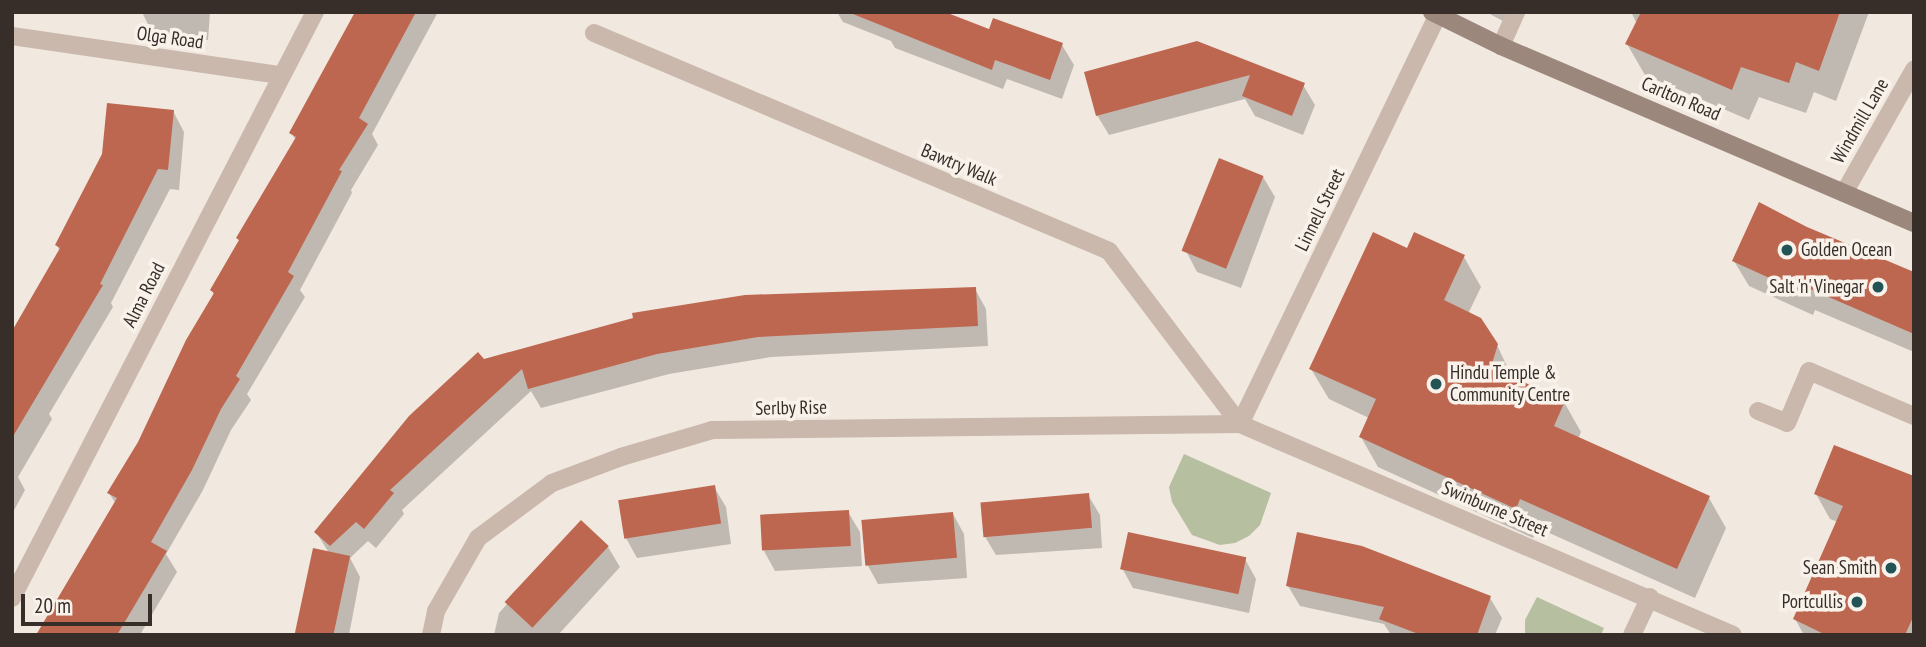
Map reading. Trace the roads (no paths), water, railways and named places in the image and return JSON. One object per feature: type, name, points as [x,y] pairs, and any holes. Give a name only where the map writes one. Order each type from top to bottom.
[{"type":"main road","name":"Carlton Road","points":[[1435,14],[1501,46],[1914,223]]},
{"type":"street","name":"Alma Road","points":[[12,598],[280,75],[315,12]]},
{"type":"street","points":[[1501,46],[1516,12]]},
{"type":"street","name":"Linnell Street","points":[[1240,425],[1435,14]]},
{"type":"street","name":"Bawtry Walk","points":[[594,33],[1109,251],[1240,425]]},
{"type":"street","name":"Olga Road","points":[[12,36],[280,75]]},
{"type":"street","name":"Windmill Lane","points":[[1843,193],[1914,71]]},
{"type":"street","points":[[1758,411],[1787,423],[1809,371],[1914,416]]},
{"type":"street","name":"Swinburne Street","points":[[1240,425],[1650,597],[1733,635]]},
{"type":"street","name":"Serlby Rise","points":[[431,635],[436,611],[478,538],[552,483],[621,457],[712,430],[1240,425]]},
{"type":"street","points":[[1632,635],[1650,597]]},
{"type":"place","name":"Golden Ocean","points":[[1787,250]]},
{"type":"place","name":"Salt 'n' Vinegar","points":[[1878,287]]},
{"type":"place","name":"Hindu Temple & Community Centre","points":[[1436,384]]},
{"type":"place","name":"Sean Smith","points":[[1891,568]]},
{"type":"place","name":"Portcullis","points":[[1857,602]]}]
